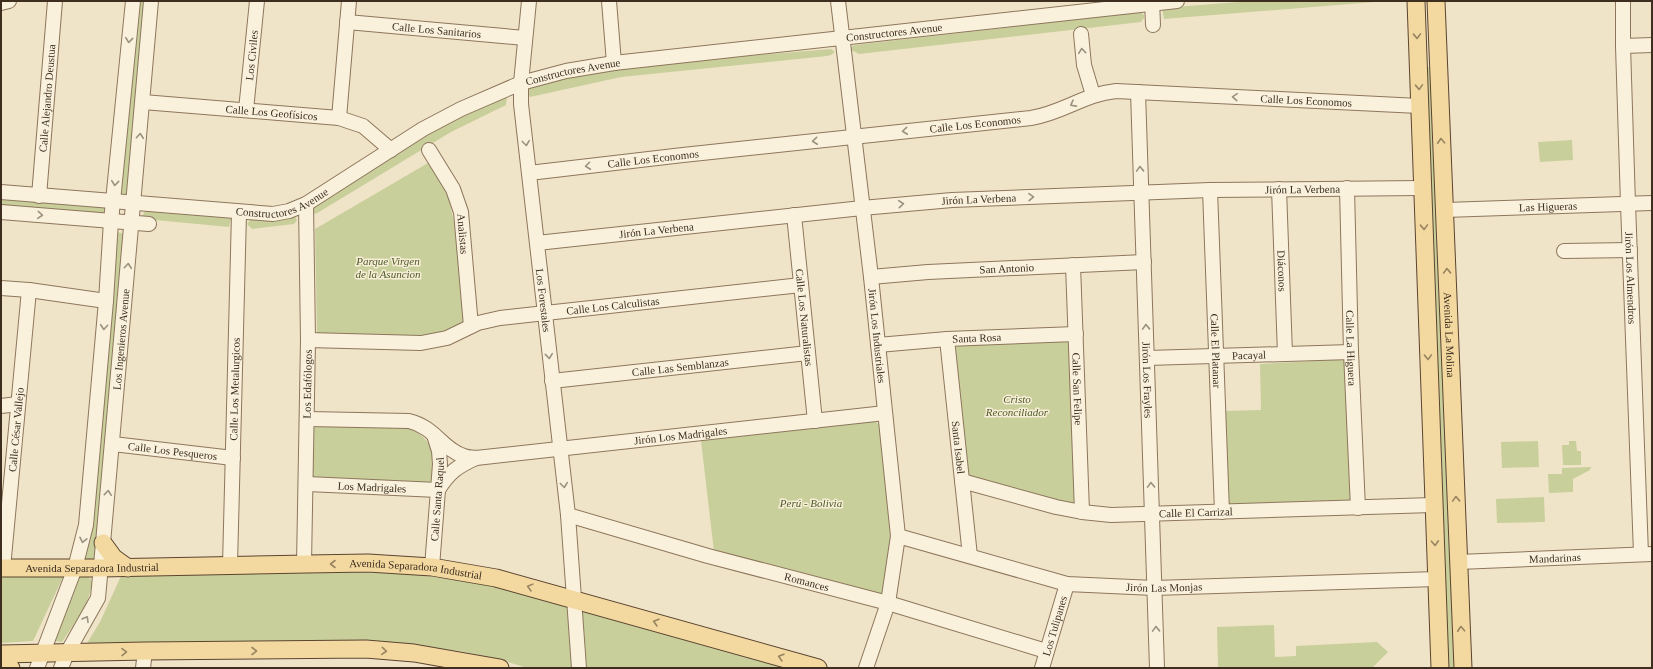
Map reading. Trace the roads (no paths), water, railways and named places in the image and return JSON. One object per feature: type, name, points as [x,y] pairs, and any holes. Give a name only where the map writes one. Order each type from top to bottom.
[{"type":"main road","name":"Avenida La Molina","points":[[1436,2],[1463,668]]},
{"type":"main road","name":"Avenida La Molina","points":[[1416,3],[1440,668]]},
{"type":"main road","points":[[1418,68],[1424,59],[1435,61],[1438,66]]},
{"type":"main road","points":[[103,543],[114,558],[128,568]]},
{"type":"main road","name":"Avenida Separadora Industrial","points":[[2,568],[128,568],[304,564],[368,564],[432,567],[496,578],[818,668]]},
{"type":"main road","points":[[1,654],[39,661],[64,660],[145,651],[366,649],[414,653],[500,668]]},
{"type":"main road","points":[[1,659],[12,668]]},
{"type":"street","points":[[1,3],[9,1]]},
{"type":"street","name":"Calle Alejandro Deustua","points":[[39,196],[55,1]]},
{"type":"street","name":"Los Ingenieros Avenue","points":[[39,661],[75,568],[82,546],[86,525],[106,301],[111,221],[133,1]]},
{"type":"street","name":"Los Ingenieros Avenue","points":[[64,660],[98,598],[102,568],[151,1]]},
{"type":"street","name":"Los Civiles","points":[[246,110],[257,1]]},
{"type":"street","points":[[339,118],[349,1]]},
{"type":"street","name":"Los Forestales","points":[[528,1],[521,83],[521,104],[559,449],[568,515],[579,668]]},
{"type":"street","points":[[609,1],[614,63]]},
{"type":"street","name":"Jirón Los Industriales","points":[[838,1],[853,137],[871,277],[898,536],[888,603],[866,668]]},
{"type":"street","name":"Constructores Avenue","points":[[1,192],[240,213],[273,214],[289,211],[306,204],[449,115],[521,83],[566,71],[614,63],[842,38],[1080,6],[1177,1]]},
{"type":"street","name":"Jirón Los Almendros","points":[[1623,1],[1628,204],[1647,554]]},
{"type":"street","points":[[1152,2],[1153,25]]},
{"type":"street","points":[[1416,3],[1436,2]]},
{"type":"street","name":"Calle Los Sanitarios","points":[[347,22],[525,38]]},
{"type":"street","points":[[1081,34],[1084,65],[1093,95]]},
{"type":"street","points":[[1623,46],[1652,45]]},
{"type":"street","name":"Calle Los Economos","points":[[529,173],[1031,118],[1055,112],[1093,95],[1116,91],[1419,106]]},
{"type":"street","name":"Jirón Los Frayles","points":[[1138,92],[1157,668]]},
{"type":"street","name":"Calle Los Geofísicos","points":[[143,102],[339,118],[363,126],[391,150]]},
{"type":"street","name":"Analistas","points":[[429,150],[453,189],[461,212],[471,326]]},
{"type":"street","name":"Calle La Higuera","points":[[1347,188],[1351,352],[1358,508]]},
{"type":"street","name":"Jirón La Verbena","points":[[537,243],[794,215],[952,200],[1210,190],[1422,188]]},
{"type":"street","name":"Diáconos","points":[[1279,189],[1285,354]]},
{"type":"street","name":"Calle El Platanar","points":[[1210,190],[1222,512]]},
{"type":"street","name":"Las Higueras","points":[[1444,210],[1652,203]]},
{"type":"street","name":"Los Edafólogos","points":[[304,564],[308,419],[306,204]]},
{"type":"street","points":[[1,212],[149,224]]},
{"type":"street","name":"Calle Los Metalurgicos","points":[[230,565],[240,213]]},
{"type":"street","name":"Calle Los Naturalistas","points":[[794,215],[815,421]]},
{"type":"street","points":[[1564,251],[1630,250]]},
{"type":"street","name":"San Antonio","points":[[871,277],[928,272],[1144,262]]},
{"type":"street","name":"Calle San Felipe","points":[[1073,265],[1082,512]]},
{"type":"street","name":"Calle Los Calculistas","points":[[308,340],[421,343],[447,338],[471,326],[493,319],[545,312],[801,285]]},
{"type":"street","points":[[1,288],[29,290],[106,301]]},
{"type":"street","name":"Calle César Vallejo","points":[[2,568],[6,483],[18,404],[29,290]]},
{"type":"street","name":"Santa Rosa","points":[[878,344],[947,338],[1076,334]]},
{"type":"street","name":"Santa Isabel","points":[[947,338],[970,556]]},
{"type":"street","name":"Pacayal","points":[[1147,358],[1351,352]]},
{"type":"street","name":"Calle Las Semblanzas","points":[[552,381],[808,353]]},
{"type":"street","points":[[1,406],[18,404]]},
{"type":"street","name":"Jirón Los Madrigales","points":[[308,419],[409,421],[425,427],[455,452],[464,457],[476,458],[885,413]]},
{"type":"street","name":"Calle Santa Raquel","points":[[432,567],[440,464],[439,451],[433,433]]},
{"type":"street","name":"Calle Los Pesqueros","points":[[113,444],[233,458]]},
{"type":"street","name":"Jirón Los Madrigales","points":[[438,490],[445,478],[454,470],[476,458]]},
{"type":"street","name":"Calle El Carrizal","points":[[962,481],[1056,507],[1082,512],[1111,515],[1152,515],[1433,505]]},
{"type":"street","name":"Los Madrigales","points":[[306,484],[438,490]]},
{"type":"street","name":"Romances","points":[[568,515],[708,556],[888,603],[1046,651]]},
{"type":"street","name":"Jirón Las Monjas","points":[[898,536],[1067,584],[1154,588],[1437,579]]},
{"type":"street","name":"Mandarinas","points":[[1458,562],[1647,554]]},
{"type":"street","name":"Los Tulipanes","points":[[1042,668],[1067,584]]},
{"type":"street","points":[[143,668],[145,651]]},
{"type":"park label","name":"Parque Virgen de la Asuncion","points":[[388,267]]},
{"type":"park label","name":"Cristo Reconciliador","points":[[1017,405]]},
{"type":"park label","name":"Perú - Bolivia","points":[[811,503]]}]
